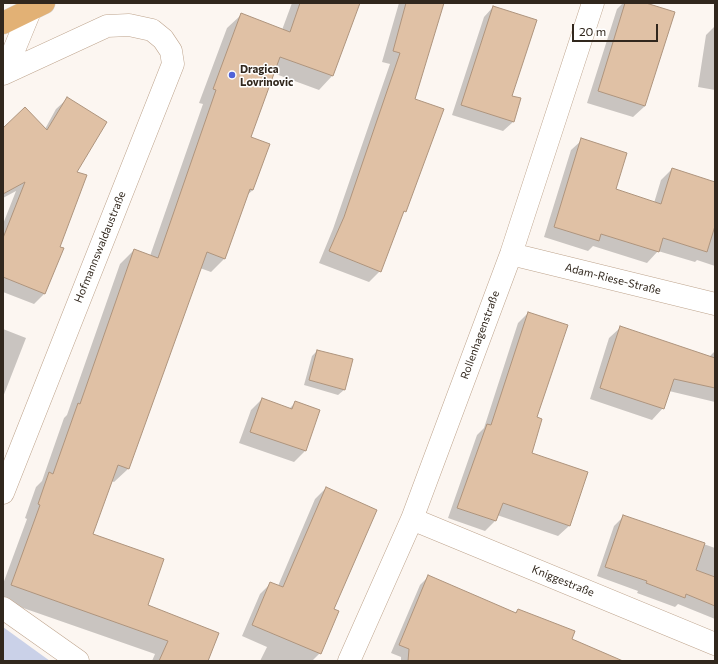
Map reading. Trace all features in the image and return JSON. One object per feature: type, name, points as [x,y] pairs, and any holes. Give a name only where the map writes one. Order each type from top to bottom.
[{"type":"main road","points":[[3,23],[37,7]]},
{"type":"street","name":"Rollenhagenstraße","points":[[349,661],[412,519],[510,254],[593,3]]},
{"type":"street","points":[[3,73],[37,7]]},
{"type":"street","name":"Hofmannswaldaustraße","points":[[3,73],[107,26],[129,24],[152,30],[163,39],[171,51],[174,64],[3,492]]},
{"type":"street","name":"Adam-Riese-Straße","points":[[510,254],[715,304]]},
{"type":"street","name":"Kniggestraße","points":[[412,519],[715,644]]},
{"type":"street","points":[[3,608],[78,661]]},
{"type":"shaded area","points":[[3,627],[50,661],[3,661]]},
{"type":"building","points":[[300,3],[360,3],[333,76],[280,57],[251,137],[270,144],[253,190],[250,189],[225,259],[207,252],[129,469],[118,465],[93,534],[164,559],[148,605],[219,633],[208,661],[159,661],[168,641],[11,585],[40,505],[38,504],[49,472],[53,474],[78,403],[80,404],[134,249],[158,258],[216,90],[213,89],[241,13],[290,32]]},
{"type":"building","points":[[406,3],[444,3],[415,99],[444,109],[406,212],[404,211],[381,272],[329,251],[344,217],[400,53],[393,51]]},
{"type":"building","points":[[625,3],[646,3],[675,12],[645,106],[598,91]]},
{"type":"building","points":[[493,6],[537,20],[512,96],[521,98],[514,122],[461,105]]},
{"type":"building","points":[[67,97],[107,122],[77,172],[87,175],[60,247],[64,248],[45,294],[3,277],[3,238],[25,182],[3,194],[3,128],[25,107],[47,130]]},
{"type":"building","points":[[581,138],[627,153],[616,189],[661,204],[672,168],[715,182],[715,226],[707,252],[663,238],[659,252],[601,234],[599,241],[554,227]]},
{"type":"building","points":[[528,312],[568,325],[537,417],[542,419],[532,453],[588,472],[570,526],[503,503],[496,521],[457,508],[487,424],[491,425]]},
{"type":"building","points":[[620,326],[715,358],[715,388],[674,379],[664,409],[600,388]]},
{"type":"building","points":[[317,350],[353,359],[345,390],[309,380]]},
{"type":"building","points":[[262,398],[292,409],[295,401],[320,410],[306,451],[250,432]]},
{"type":"building","points":[[326,487],[377,510],[334,609],[339,611],[321,654],[252,625],[270,582],[283,587]]},
{"type":"building","points":[[623,515],[705,543],[696,570],[715,577],[715,606],[686,594],[685,598],[646,583],[647,581],[605,567]]},
{"type":"building","points":[[428,575],[516,613],[518,609],[575,631],[572,639],[623,661],[408,661],[409,649],[399,645]]},
{"type":"place","name":"Dragica Lovrinovic","points":[[232,75]]}]
